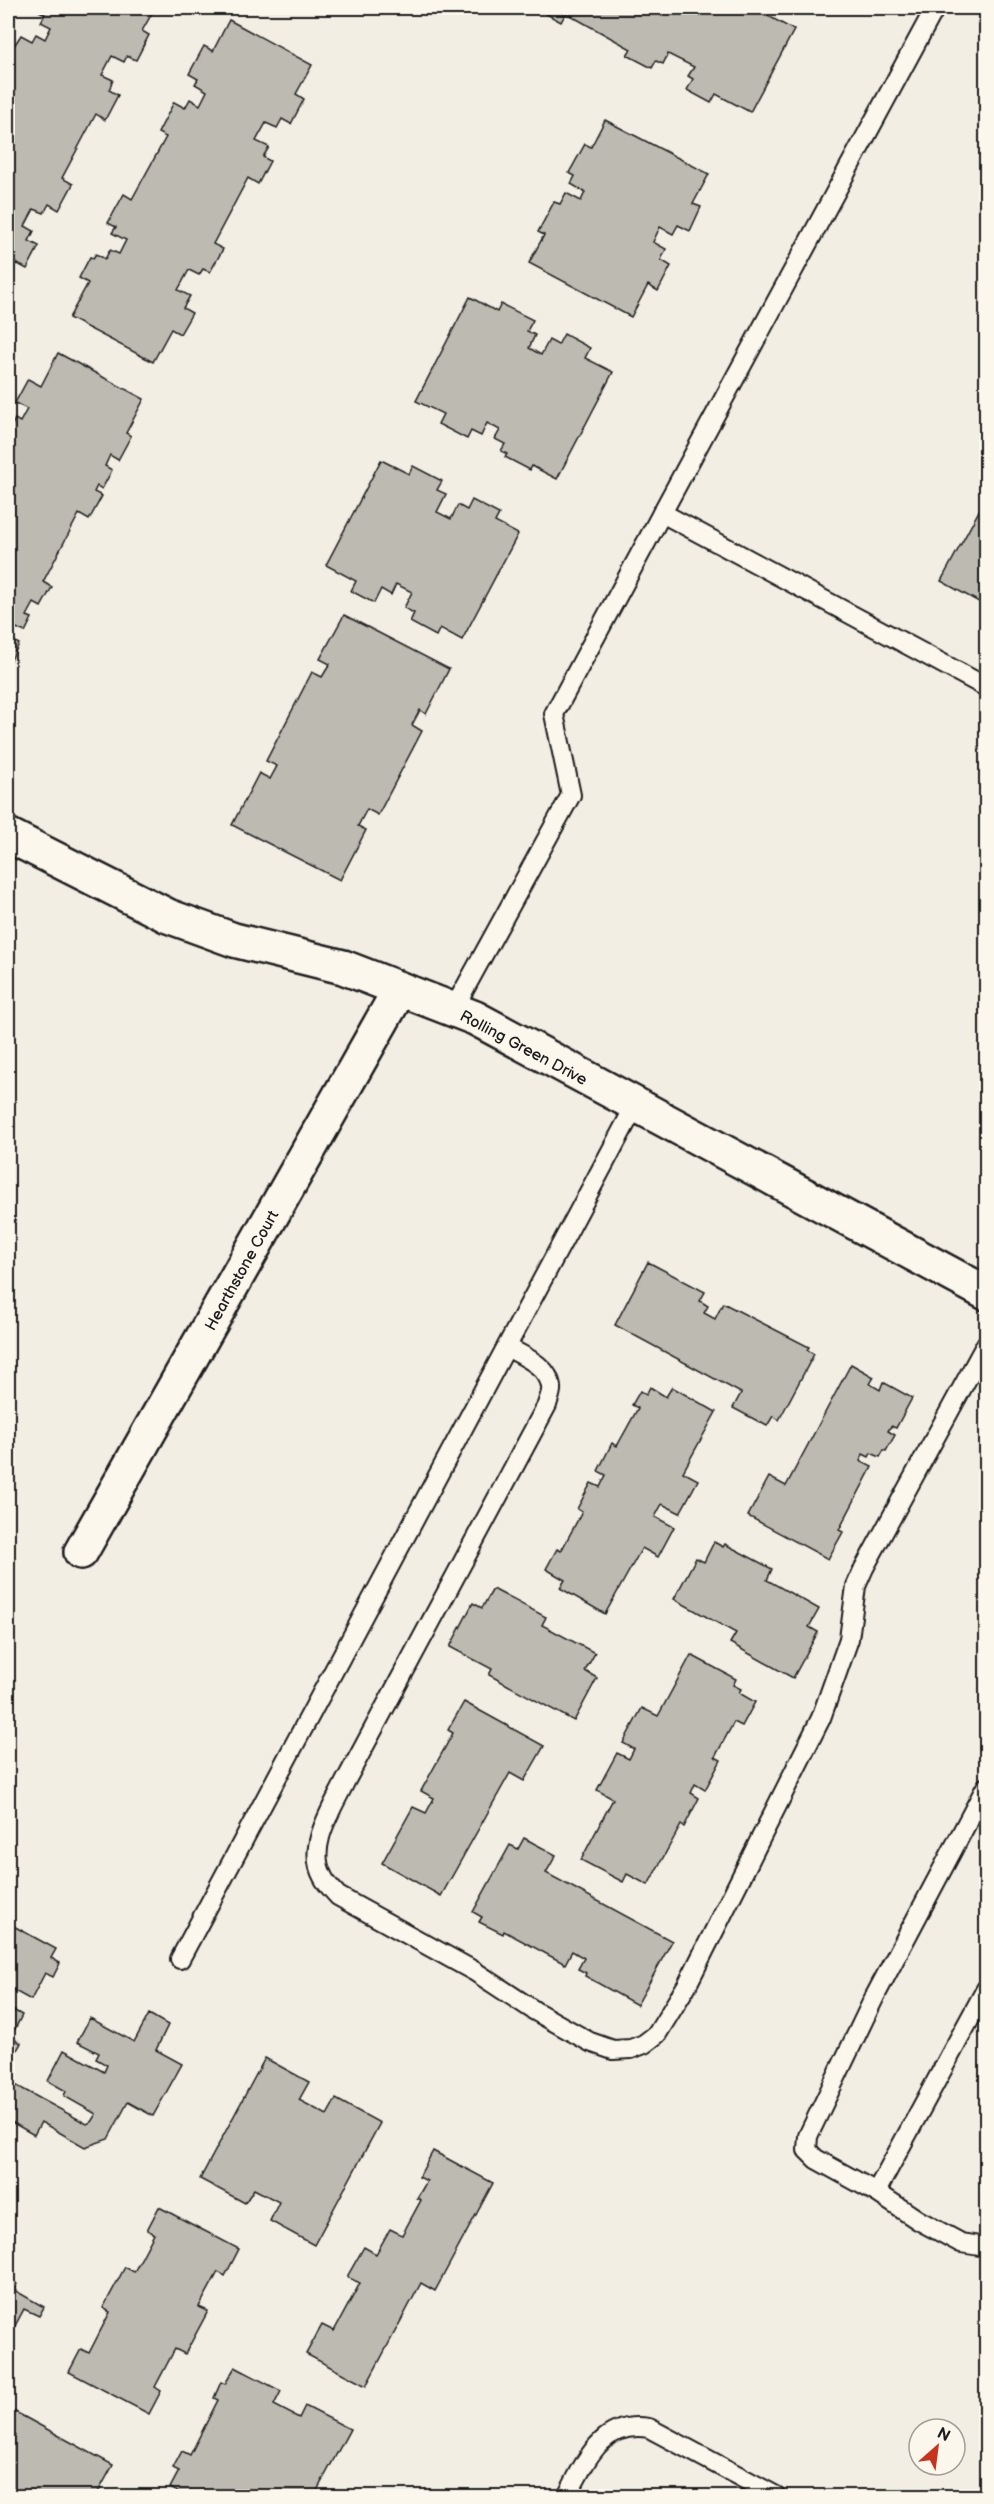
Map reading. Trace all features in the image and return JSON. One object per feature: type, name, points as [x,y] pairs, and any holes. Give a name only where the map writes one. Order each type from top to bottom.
[{"type":"street","name":"Rolling Green Drive","points":[[8,835],[168,916],[234,940],[343,967],[475,1018],[635,1106],[987,1293]]},
{"type":"street","name":"Hearthstone Court","points":[[81,1552],[400,989]]},
{"type":"lane","points":[[453,1010],[571,795],[554,714],[935,8]]},
{"type":"lane","points":[[662,513],[987,687]]},
{"type":"lane","points":[[180,1959],[635,1106]]},
{"type":"lane","points":[[507,1347],[537,1364],[548,1376],[552,1389],[547,1406],[345,1782],[323,1828],[318,1855],[322,1876],[338,1896],[474,1971],[572,2032],[613,2050],[631,2049],[644,2044],[657,2034],[687,1985],[821,1718],[847,1647],[856,1586],[864,1568],[987,1344]]},
{"type":"lane","points":[[986,2247],[961,2243],[918,2220],[876,2192],[816,2159],[807,2150],[808,2136],[875,1996],[987,1786]]},
{"type":"lane","points":[[876,2192],[987,1989]]},
{"type":"lane","points":[[567,2496],[591,2452],[602,2440],[618,2430],[633,2426],[649,2428],[776,2496]]},
{"type":"building","points":[[36,8],[155,8],[142,31],[149,35],[136,60],[127,56],[124,62],[112,56],[102,75],[113,80],[109,90],[118,95],[105,120],[96,114],[62,178],[73,184],[59,210],[49,204],[44,213],[34,209],[25,226],[34,231],[29,241],[39,246],[27,269],[16,263],[8,280],[8,78],[12,69],[8,67],[8,55],[21,35],[32,41],[36,34],[45,39],[51,27],[41,22],[45,14]]},
{"type":"building","points":[[540,8],[763,8],[761,12],[794,30],[750,112],[716,94],[711,103],[687,90],[693,79],[688,76],[694,67],[668,54],[663,64],[656,61],[652,68],[627,55],[631,49],[566,13],[561,22],[539,10]]},
{"type":"building","points":[[229,20],[312,65],[296,94],[304,99],[291,124],[282,119],[277,128],[266,123],[256,141],[269,147],[263,157],[270,161],[258,184],[248,178],[213,244],[223,249],[210,272],[203,269],[199,275],[189,270],[178,290],[190,296],[183,308],[192,313],[180,334],[171,329],[153,362],[69,318],[88,283],[79,278],[90,257],[93,258],[96,254],[105,259],[110,250],[119,254],[126,240],[112,233],[116,227],[108,223],[124,194],[132,199],[166,137],[158,133],[174,102],[185,108],[190,99],[200,105],[207,91],[195,84],[198,79],[189,74],[204,46],[213,51]]},
{"type":"building","points":[[605,120],[709,174],[693,204],[701,207],[690,231],[678,225],[673,234],[660,227],[653,242],[666,249],[661,260],[671,266],[658,291],[648,285],[631,317],[529,263],[544,235],[538,232],[554,202],[560,204],[566,193],[581,201],[585,192],[571,184],[575,176],[569,173],[585,144],[591,147]]},
{"type":"building","points":[[470,297],[497,312],[501,304],[533,320],[527,331],[535,335],[529,348],[541,355],[549,340],[558,345],[564,334],[590,348],[585,358],[613,372],[557,479],[532,466],[530,470],[505,457],[507,454],[501,451],[505,444],[495,439],[500,430],[487,423],[481,436],[471,431],[467,439],[438,424],[443,414],[416,401]]},
{"type":"building","points":[[58,353],[144,399],[126,433],[131,436],[118,460],[110,455],[105,466],[112,470],[102,489],[97,486],[94,492],[102,496],[89,520],[79,514],[43,582],[52,587],[41,607],[34,603],[27,616],[32,618],[25,632],[12,626],[10,630],[15,633],[12,640],[19,644],[8,666],[8,433],[15,419],[20,422],[27,409],[15,403],[28,379],[41,386]]},
{"type":"building","points":[[381,460],[409,474],[413,466],[442,481],[437,490],[446,494],[437,512],[451,519],[458,505],[467,510],[472,500],[499,514],[495,522],[518,534],[462,640],[440,628],[436,636],[410,622],[414,613],[404,608],[412,592],[396,584],[391,595],[381,589],[374,603],[351,591],[356,581],[326,565]]},
{"type":"building","points":[[986,498],[986,606],[941,581]]},
{"type":"building","points":[[344,615],[449,669],[426,714],[420,710],[412,725],[422,731],[378,815],[367,809],[358,826],[366,830],[340,880],[232,825],[259,773],[270,779],[277,766],[266,761],[312,672],[322,677],[330,664],[320,659]]},
{"type":"building","points":[[648,1262],[705,1292],[700,1301],[708,1306],[704,1313],[715,1319],[723,1303],[809,1347],[807,1350],[814,1354],[779,1420],[773,1416],[767,1426],[733,1408],[741,1393],[615,1325]]},
{"type":"building","points":[[851,1364],[874,1377],[870,1384],[880,1390],[883,1382],[912,1398],[896,1428],[891,1426],[888,1431],[895,1435],[886,1451],[884,1450],[880,1457],[871,1453],[869,1457],[863,1454],[860,1461],[872,1467],[839,1530],[843,1532],[828,1559],[748,1516],[769,1477],[786,1486]]},
{"type":"building","points":[[650,1387],[666,1397],[672,1387],[716,1412],[683,1472],[698,1480],[680,1513],[662,1504],[655,1517],[674,1527],[658,1557],[642,1548],[605,1614],[560,1588],[565,1580],[546,1569],[557,1549],[561,1551],[582,1512],[577,1509],[591,1483],[600,1487],[606,1475],[598,1471],[612,1443],[617,1446],[638,1408],[632,1405],[640,1391],[646,1395]]},
{"type":"building","points":[[714,1542],[723,1547],[725,1544],[772,1569],[767,1580],[819,1609],[809,1627],[818,1632],[793,1678],[730,1643],[736,1633],[674,1599],[696,1558],[704,1562]]},
{"type":"building","points":[[493,1589],[546,1617],[542,1625],[595,1653],[585,1671],[597,1678],[574,1721],[489,1675],[492,1669],[450,1647],[473,1603],[482,1608]]},
{"type":"building","points":[[691,1655],[736,1679],[733,1685],[741,1689],[739,1693],[755,1702],[742,1726],[734,1722],[715,1757],[721,1760],[705,1790],[695,1784],[691,1793],[699,1798],[684,1827],[681,1825],[648,1885],[627,1874],[623,1882],[581,1860],[613,1799],[597,1790],[617,1753],[629,1759],[634,1749],[623,1743],[642,1708],[658,1716]]},
{"type":"building","points":[[464,1702],[544,1746],[524,1781],[510,1773],[441,1896],[382,1863],[413,1807],[426,1813],[434,1798],[421,1791],[453,1733],[448,1730]]},
{"type":"building","points":[[524,1838],[556,1855],[546,1873],[672,1941],[637,2005],[585,1976],[586,1973],[578,1969],[584,1958],[572,1951],[565,1964],[504,1931],[503,1934],[479,1922],[482,1917],[473,1912],[510,1845],[518,1849]]},
{"type":"building","points":[[8,1923],[56,1949],[51,1958],[60,1963],[53,1977],[45,1973],[31,2000],[13,1990],[8,2001]]},
{"type":"building","points":[[8,2007],[22,2015],[11,2037],[21,2043],[12,2059],[8,2056]]},
{"type":"building","points":[[149,2014],[168,2025],[156,2050],[182,2064],[153,2116],[128,2102],[108,2139],[85,2147],[41,2122],[34,2135],[8,2120],[8,2081],[87,2124],[91,2122],[96,2114],[64,2096],[66,2091],[48,2081],[64,2050],[104,2072],[107,2065],[96,2059],[99,2053],[77,2042],[90,2018],[134,2042]]},
{"type":"building","points":[[265,2058],[309,2082],[299,2100],[327,2115],[336,2099],[380,2123],[314,2245],[270,2221],[279,2202],[254,2189],[245,2203],[200,2179]]},
{"type":"building","points":[[433,2151],[493,2183],[435,2291],[421,2283],[366,2386],[306,2354],[322,2325],[334,2331],[360,2283],[347,2277],[364,2247],[376,2254],[390,2229],[402,2235],[421,2200],[417,2198],[427,2181],[419,2177]]},
{"type":"building","points":[[159,2207],[239,2249],[225,2276],[218,2272],[199,2307],[208,2311],[185,2354],[175,2349],[155,2387],[161,2391],[149,2414],[69,2372],[81,2349],[89,2353],[110,2312],[103,2308],[125,2267],[134,2272],[154,2234],[147,2230]]},
{"type":"building","points":[[8,2279],[17,2284],[14,2290],[44,2307],[39,2316],[24,2309],[8,2339]]},
{"type":"building","points":[[235,2367],[281,2391],[274,2405],[299,2418],[305,2406],[350,2429],[314,2496],[186,2496],[170,2488],[179,2471],[173,2468],[182,2451],[190,2455],[218,2400],[214,2398],[221,2382],[225,2384]]},
{"type":"building","points":[[8,2408],[113,2465],[96,2496],[8,2496]]}]
